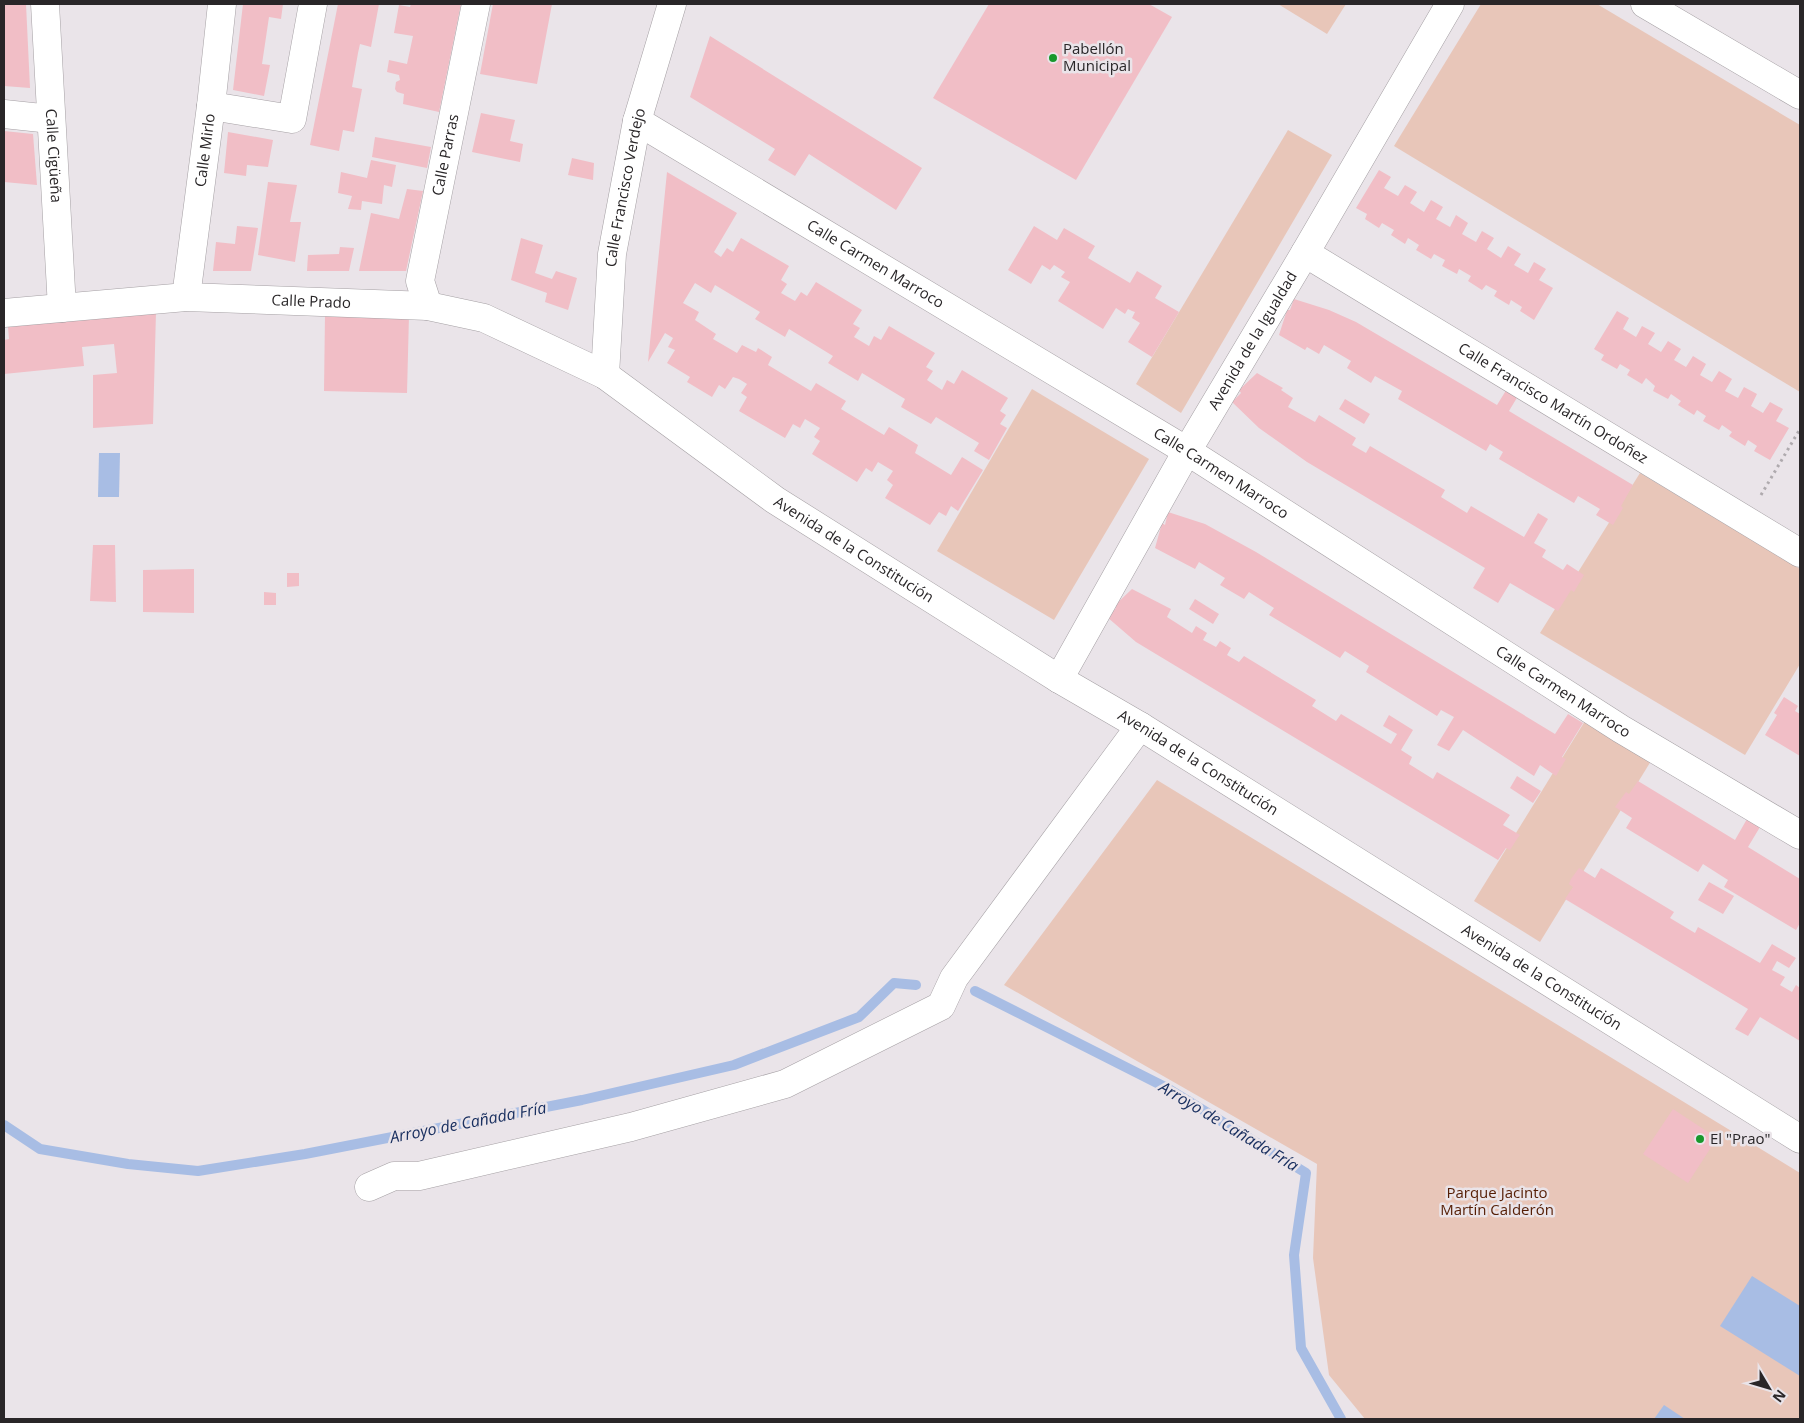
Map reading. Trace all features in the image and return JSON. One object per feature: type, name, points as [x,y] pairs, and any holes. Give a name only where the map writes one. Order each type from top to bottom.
[{"type":"street","name":"Calle Cigüeña","points":[[45,4],[62,308]]},
{"type":"street","name":"Calle Mirlo","points":[[186,297],[211,106],[222,4]]},
{"type":"street","points":[[211,106],[292,119],[313,4]]},
{"type":"street","name":"Calle Parras","points":[[428,306],[420,281],[476,4]]},
{"type":"street","name":"Calle Francisco Verdejo","points":[[605,375],[612,254],[637,121],[672,4]]},
{"type":"street","name":"Avenida de la Igualdad","points":[[1059,679],[1187,451],[1450,4]]},
{"type":"street","points":[[1645,4],[1800,95]]},
{"type":"street","points":[[4,114],[50,119]]},
{"type":"street","name":"Calle Carmen Marroco","points":[[637,121],[1187,451],[1621,730],[1800,835]]},
{"type":"street","name":"Calle Francisco Martín Ordoñez","points":[[1305,253],[1800,553]]},
{"type":"street","name":"Calle Prado","points":[[4,313],[186,297],[428,306],[484,318],[605,375]]},
{"type":"street","name":"Avenida de la Constitución","points":[[605,375],[775,500],[1059,679],[1140,726],[1800,1139]]},
{"type":"street","points":[[369,1187],[394,1176],[419,1176],[631,1127],[785,1084],[941,1006],[954,978],[1140,726]]},
{"type":"path","points":[[1746,520],[1800,429]]},
{"type":"green space","points":[[1278,4],[1346,4],[1327,34]]},
{"type":"green space","points":[[1481,4],[1597,4],[1800,125],[1800,392],[1394,146]]},
{"type":"green space","points":[[1288,130],[1332,155],[1181,413],[1136,384]]},
{"type":"green space","points":[[1032,389],[1149,459],[1054,620],[937,551]]},
{"type":"green space","points":[[1640,473],[1800,569],[1800,664],[1745,755],[1540,633]]},
{"type":"green space","points":[[1585,721],[1651,761],[1540,942],[1474,901]]},
{"type":"green space","name":"Parque Jacinto Martín Calderón","points":[[1157,780],[1800,1173],[1800,1419],[1365,1419],[1329,1375],[1313,1258],[1317,1164],[1004,985]]},
{"type":"water","points":[[99,453],[120,453],[119,497],[98,497]]},
{"type":"water","points":[[1752,1276],[1800,1306],[1800,1376],[1720,1326]]},
{"type":"water","points":[[1664,1405],[1685,1419],[1654,1419]]},
{"type":"building","points":[[4,4],[26,4],[30,88],[4,86]]},
{"type":"building","points":[[243,4],[283,4],[281,19],[269,17],[262,64],[270,65],[264,96],[233,90]]},
{"type":"building","points":[[338,4],[379,4],[371,47],[360,44],[358,53],[352,87],[362,89],[354,132],[343,130],[339,151],[310,145]]},
{"type":"building","points":[[411,4],[461,4],[439,112],[403,104],[404,94],[397,92],[395,89],[396,82],[400,80],[399,75],[387,72],[389,60],[407,64],[413,36],[394,33],[399,5],[410,7]]},
{"type":"building","points":[[493,4],[552,4],[537,84],[480,74]]},
{"type":"building","name":"Pabellón Municipal","points":[[989,4],[1149,4],[1172,17],[1076,180],[933,98]]},
{"type":"building","points":[[710,36],[922,168],[896,210],[809,154],[795,176],[768,160],[775,149],[690,97]]},
{"type":"building","points":[[481,113],[515,120],[510,141],[523,144],[520,162],[472,152]]},
{"type":"building","points":[[4,131],[33,134],[37,185],[4,182]]},
{"type":"building","points":[[228,132],[273,140],[268,167],[247,165],[246,176],[224,173]]},
{"type":"building","points":[[375,137],[431,147],[427,168],[372,157]]},
{"type":"building","points":[[572,158],[594,163],[593,180],[568,175]]},
{"type":"building","points":[[371,160],[396,165],[392,187],[384,185],[382,204],[362,201],[361,210],[348,209],[352,196],[338,193],[341,172],[367,178]]},
{"type":"building","points":[[1379,170],[1391,177],[1384,188],[1398,196],[1405,185],[1417,192],[1410,203],[1424,212],[1431,200],[1443,207],[1436,219],[1450,227],[1456,215],[1468,223],[1462,234],[1476,242],[1482,231],[1494,238],[1487,249],[1501,258],[1508,246],[1521,254],[1514,265],[1528,273],[1534,262],[1546,269],[1539,280],[1553,288],[1534,320],[1520,311],[1522,307],[1511,300],[1509,305],[1494,296],[1497,291],[1486,285],[1482,290],[1468,281],[1471,276],[1459,269],[1457,274],[1442,266],[1445,260],[1434,254],[1431,259],[1416,250],[1419,245],[1408,238],[1405,244],[1391,235],[1394,230],[1382,223],[1379,228],[1365,219],[1367,214],[1356,208]]},
{"type":"building","points":[[667,172],[737,213],[714,252],[721,257],[727,248],[733,252],[741,238],[789,266],[781,280],[787,284],[781,293],[795,301],[801,292],[807,296],[816,282],[862,310],[853,324],[860,328],[854,337],[869,346],[874,336],[881,340],[889,326],[935,353],[926,367],[933,371],[927,380],[942,390],[947,380],[954,384],[962,370],[1008,398],[1000,411],[1006,415],[1000,424],[1007,428],[989,460],[974,451],[979,443],[936,417],[931,424],[901,407],[905,399],[862,373],[858,381],[828,363],[833,356],[789,329],[785,337],[755,319],[760,312],[715,285],[711,293],[695,283],[683,303],[699,312],[695,320],[716,334],[713,339],[737,353],[742,345],[756,352],[758,348],[772,357],[768,365],[811,391],[816,383],[846,401],[841,409],[884,435],[889,427],[918,445],[915,453],[951,475],[962,457],[983,470],[958,511],[951,506],[946,516],[939,512],[930,525],[885,498],[893,485],[887,480],[893,471],[878,462],[872,472],[866,468],[857,482],[812,454],[820,441],[814,437],[820,428],[805,419],[800,428],[793,424],[785,438],[739,411],[747,397],[741,393],[747,384],[739,379],[733,377],[725,389],[719,385],[712,397],[687,382],[690,377],[667,363],[675,350],[668,347],[673,338],[665,333],[648,362]]},
{"type":"building","points":[[268,182],[297,185],[290,222],[301,222],[295,262],[258,255]]},
{"type":"building","points":[[407,189],[423,191],[406,271],[359,271],[371,213],[399,219]]},
{"type":"building","points":[[237,226],[258,228],[251,271],[213,271],[216,242],[235,244]]},
{"type":"building","points":[[1034,226],[1057,240],[1064,228],[1095,246],[1088,258],[1130,283],[1137,271],[1162,286],[1155,298],[1179,312],[1152,357],[1128,342],[1140,323],[1132,318],[1135,312],[1128,309],[1125,314],[1116,308],[1103,329],[1058,301],[1070,282],[1061,277],[1065,272],[1054,265],[1050,270],[1042,265],[1031,284],[1008,270]]},
{"type":"building","points":[[521,238],[543,245],[535,273],[552,279],[556,271],[577,278],[568,310],[545,302],[547,293],[511,280]]},
{"type":"building","points":[[340,247],[354,248],[349,271],[307,271],[308,255],[339,254]]},
{"type":"building","points":[[1294,299],[1329,310],[1356,322],[1497,405],[1510,384],[1521,391],[1509,411],[1633,485],[1613,525],[1596,515],[1600,509],[1578,496],[1574,503],[1499,459],[1503,452],[1490,444],[1486,451],[1398,399],[1402,391],[1375,376],[1371,383],[1347,368],[1351,361],[1324,345],[1319,354],[1307,347],[1305,350],[1279,335],[1287,310],[1290,310]]},
{"type":"building","points":[[1617,311],[1629,318],[1623,329],[1636,337],[1642,326],[1655,333],[1648,344],[1661,352],[1668,341],[1681,349],[1674,360],[1686,367],[1693,356],[1706,364],[1700,375],[1712,382],[1719,371],[1732,379],[1725,391],[1738,398],[1744,387],[1757,394],[1751,406],[1763,413],[1770,402],[1783,409],[1776,421],[1789,428],[1770,460],[1754,451],[1757,446],[1748,440],[1745,446],[1729,436],[1732,432],[1722,425],[1719,430],[1703,421],[1706,416],[1697,410],[1694,415],[1678,405],[1681,401],[1671,394],[1668,399],[1653,391],[1655,386],[1646,378],[1642,384],[1627,375],[1630,370],[1620,364],[1617,369],[1601,360],[1604,355],[1594,349]]},
{"type":"building","points":[[156,312],[153,424],[93,428],[93,375],[117,373],[114,344],[82,347],[84,366],[4,374],[4,340],[9,339],[8,327]]},
{"type":"building","points":[[325,314],[409,315],[407,393],[324,391]]},
{"type":"building","points":[[1257,373],[1283,388],[1281,390],[1293,398],[1288,407],[1315,422],[1319,415],[1356,438],[1352,445],[1366,453],[1370,446],[1445,490],[1441,497],[1467,513],[1471,506],[1524,537],[1538,513],[1548,519],[1534,543],[1546,550],[1542,557],[1563,570],[1567,564],[1584,575],[1574,592],[1571,590],[1558,611],[1510,583],[1498,603],[1473,588],[1485,568],[1307,462],[1259,428],[1232,402],[1241,393],[1239,390]]},
{"type":"building","points":[[1345,399],[1370,414],[1364,424],[1339,409]]},
{"type":"building","points":[[1168,512],[1205,524],[1256,552],[1555,734],[1568,714],[1583,723],[1562,757],[1566,759],[1556,776],[1540,765],[1534,776],[1463,730],[1449,751],[1437,745],[1454,717],[1441,710],[1437,716],[1366,672],[1369,666],[1345,651],[1340,658],[1269,615],[1274,608],[1249,592],[1244,599],[1220,585],[1225,578],[1199,562],[1195,569],[1155,548],[1162,523],[1165,525]]},
{"type":"building","points":[[93,545],[115,545],[116,602],[90,601]]},
{"type":"building","points":[[194,569],[194,613],[143,612],[143,570]]},
{"type":"building","points":[[287,573],[299,573],[299,586],[287,587]]},
{"type":"building","points":[[1132,589],[1171,609],[1167,617],[1192,633],[1196,626],[1207,633],[1203,640],[1216,647],[1220,641],[1231,648],[1227,655],[1239,662],[1244,656],[1316,700],[1312,706],[1336,721],[1341,714],[1391,744],[1397,734],[1383,726],[1389,715],[1413,730],[1401,750],[1412,757],[1409,764],[1433,779],[1437,772],[1510,815],[1503,825],[1520,835],[1510,850],[1506,848],[1498,860],[1136,642],[1107,617],[1116,608],[1114,606]]},
{"type":"building","points":[[264,592],[276,593],[276,605],[264,605]]},
{"type":"building","points":[[1195,599],[1219,614],[1213,624],[1189,609]]},
{"type":"building","points":[[1784,697],[1798,706],[1795,711],[1800,714],[1800,756],[1765,735],[1777,715],[1774,713]]},
{"type":"building","points":[[1517,776],[1541,791],[1533,803],[1510,788]]},
{"type":"building","points":[[1638,781],[1735,840],[1747,819],[1760,827],[1748,847],[1800,879],[1800,923],[1796,930],[1724,887],[1728,880],[1703,864],[1698,872],[1626,828],[1632,818],[1615,807],[1626,792],[1629,794]]},
{"type":"building","points":[[1579,868],[1595,878],[1601,868],[1674,912],[1670,918],[1695,933],[1698,927],[1760,963],[1772,944],[1796,958],[1789,968],[1777,961],[1772,970],[1785,977],[1780,985],[1792,992],[1796,985],[1800,988],[1800,1041],[1760,1017],[1748,1036],[1735,1029],[1748,1009],[1565,899],[1573,887],[1569,884],[1571,879]]},
{"type":"building","points":[[1709,882],[1734,896],[1723,914],[1698,900]]},
{"type":"building","points":[[1673,1109],[1717,1138],[1688,1183],[1643,1154]]},
{"type":"waterway","name":"Arroyo de Cañada Fría","points":[[4,1125],[40,1149],[128,1164],[198,1171],[305,1154],[582,1100],[734,1065],[859,1017],[894,983],[916,985]]},
{"type":"waterway","name":"Arroyo de Cañada Fría","points":[[975,991],[1167,1088],[1306,1173],[1294,1255],[1301,1348],[1341,1419]]},
{"type":"place","name":"Pabellón Municipal","points":[[1053,58]]},
{"type":"place","name":"El \"Prao\"","points":[[1700,1139]]}]
